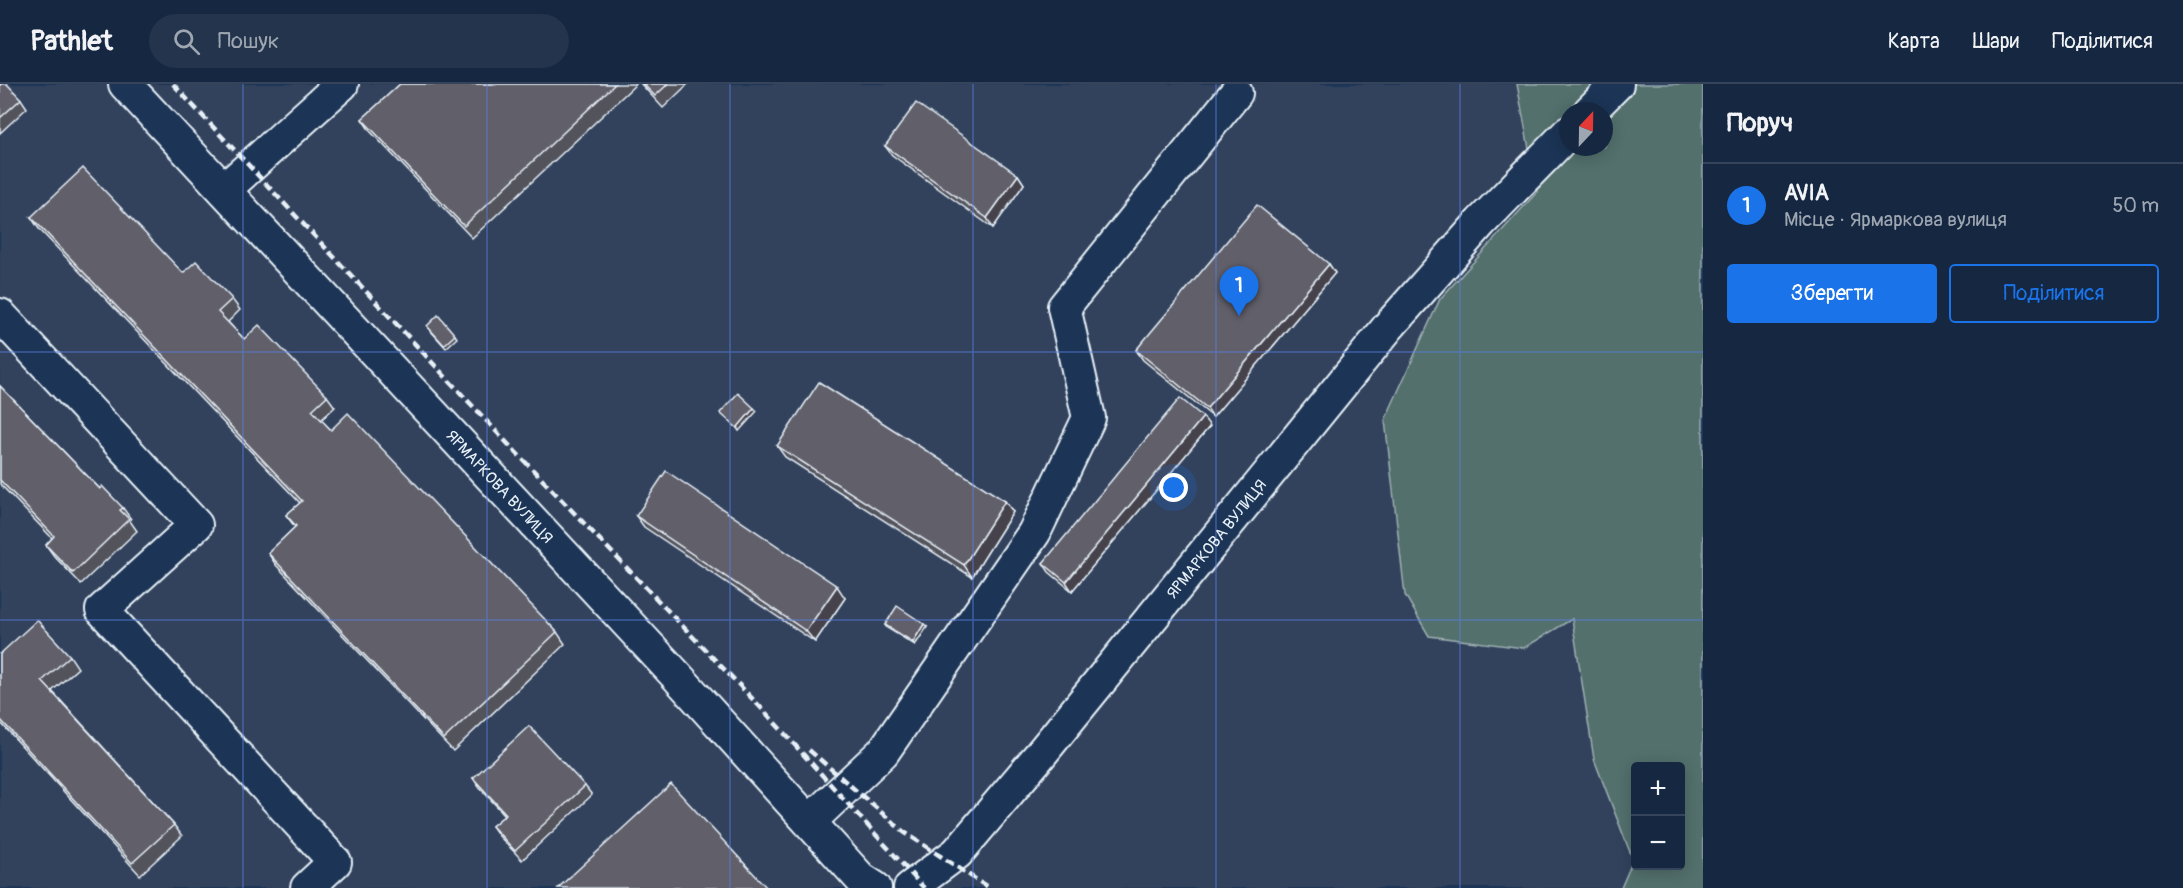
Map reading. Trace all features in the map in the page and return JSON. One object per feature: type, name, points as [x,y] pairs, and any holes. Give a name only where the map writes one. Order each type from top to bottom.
[{"type":"street","name":"ЯРМАРКОВА ВУЛИЦЯ","points":[[125,84],[810,821],[861,879],[875,888]]},
{"type":"street","points":[[224,190],[342,84]]},
{"type":"street","points":[[1599,102],[1617,84]]},
{"type":"street","points":[[810,821],[883,752],[1034,532],[1089,418],[1064,307],[1236,93]]},
{"type":"street","name":"ЯРМАРКОВА ВУЛИЦЯ","points":[[910,888],[957,853],[1389,326],[1481,222],[1559,142]]},
{"type":"street","points":[[0,315],[196,525],[102,610],[335,862],[307,888]]},
{"type":"shaded area","points":[[0,84],[1517,84],[1537,192],[1440,299],[1405,595],[1429,636],[1524,648],[1572,619],[1594,759],[1631,855],[1631,865],[1621,888],[0,888]]},
{"type":"green space","points":[[1517,84],[1703,84],[1703,888],[1621,888],[1631,865],[1631,870],[1685,870],[1685,762],[1631,762],[1631,855],[1594,759],[1572,619],[1524,648],[1429,636],[1405,595],[1385,420],[1440,299],[1537,192]]},
{"type":"building","points":[[0,84],[7,84],[21,99],[0,118]]},
{"type":"building","points":[[400,84],[615,84],[464,226],[362,119]]},
{"type":"building","points":[[643,84],[668,84],[655,96]]},
{"type":"building","points":[[916,103],[1018,175],[987,218],[885,146]]},
{"type":"building","points":[[83,168],[183,273],[196,261],[232,299],[218,312],[244,339],[259,325],[327,396],[312,410],[331,430],[348,413],[557,632],[444,739],[268,553],[296,526],[286,515],[302,501],[31,217]]},
{"type":"building","points":[[1257,205],[1329,264],[1207,408],[1136,350]]},
{"type":"building","points":[[438,315],[455,335],[444,345],[427,326]]},
{"type":"building","points":[[819,382],[1005,501],[964,565],[777,446]]},
{"type":"building","points":[[0,386],[100,489],[102,486],[123,508],[120,510],[129,519],[73,573],[46,545],[54,536],[0,480]]},
{"type":"building","points":[[738,393],[754,408],[737,428],[720,413]]},
{"type":"building","points":[[1180,398],[1203,417],[1066,582],[1043,563]]},
{"type":"building","points":[[666,471],[837,586],[806,631],[636,516]]},
{"type":"building","points":[[897,606],[924,624],[913,642],[885,625]]},
{"type":"building","points":[[37,620],[70,656],[42,681],[174,825],[132,863],[0,719],[0,654]]},
{"type":"building","points":[[529,726],[585,786],[515,851],[492,826],[506,814],[473,778]]},
{"type":"building","points":[[671,784],[767,888],[558,888]]},
{"type":"railway","points":[[173,84],[509,445],[766,713],[924,888]]},
{"type":"railway","points":[[809,750],[904,832],[989,888]]},
{"type":"place","name":"AVIA","points":[[1239,316]]}]
